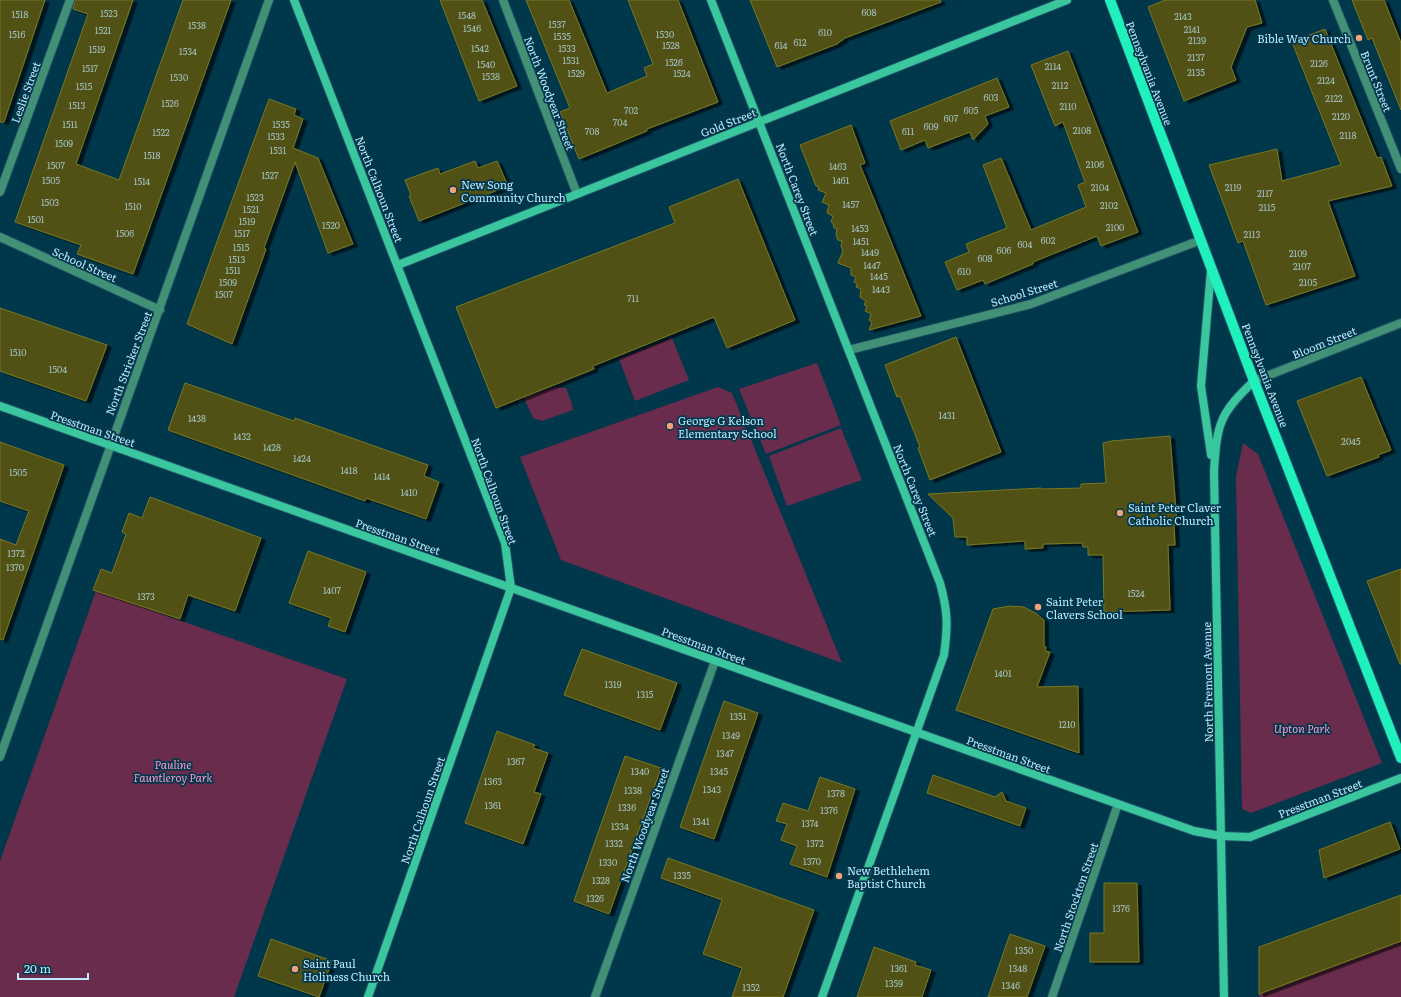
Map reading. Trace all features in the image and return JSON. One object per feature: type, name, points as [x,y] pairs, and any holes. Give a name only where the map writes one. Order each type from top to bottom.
[{"type":"main road","name":"Pennsylvania Avenue","points":[[1110,0],[1201,240],[1212,265],[1254,381],[1401,758]]},
{"type":"street","name":"Leslie Street","points":[[0,192],[70,0]]},
{"type":"street","name":"North Stricker Street","points":[[0,756],[109,445],[160,310],[269,0]]},
{"type":"street","name":"North Calhoun Street","points":[[294,0],[505,543],[511,588],[368,997]]},
{"type":"street","name":"North Woodyear Street","points":[[503,0],[577,194]]},
{"type":"street","name":"North Carey Street","points":[[711,0],[940,583],[947,611],[947,632],[944,655],[822,997]]},
{"type":"street","name":"Gold Street","points":[[398,265],[1067,0]]},
{"type":"street","name":"Brunt Street","points":[[1333,0],[1401,169]]},
{"type":"street","name":"School Street","points":[[0,238],[160,310]]},
{"type":"street","name":"School Street","points":[[849,350],[1031,304],[1201,240]]},
{"type":"street","points":[[1212,265],[1201,386],[1214,471]]},
{"type":"street","name":"Bloom Street","points":[[1254,381],[1401,323]]},
{"type":"street","name":"North Fremont Avenue","points":[[1224,997],[1214,471],[1216,438],[1223,415],[1233,401],[1254,381]]},
{"type":"street","name":"Presstman Street","points":[[0,406],[1194,831],[1221,836],[1250,837],[1401,778]]},
{"type":"street","name":"North Woodyear Street","points":[[595,997],[714,661]]},
{"type":"street","name":"North Stockton Street","points":[[1052,997],[1118,804]]},
{"type":"green space","points":[[672,338],[689,380],[635,401],[619,359]]},
{"type":"green space","points":[[817,363],[841,425],[766,454],[739,389]]},
{"type":"green space","points":[[554,387],[566,388],[573,410],[542,421],[533,418],[524,398]]},
{"type":"green space","points":[[718,387],[732,393],[842,663],[561,560],[520,457]]},
{"type":"green space","points":[[841,428],[862,480],[787,506],[769,456]]},
{"type":"green space","name":"Upton Park","points":[[1243,443],[1258,454],[1382,763],[1251,813],[1242,809],[1236,477]]},
{"type":"green space","name":"Pauline Fauntleroy Park","points":[[96,591],[347,679],[234,997],[0,997],[0,861]]},
{"type":"green space","points":[[1401,938],[1401,997],[1259,997],[1259,994],[1349,960]]},
{"type":"building","points":[[0,0],[45,0],[4,122],[0,122]]},
{"type":"building","points":[[75,0],[133,0],[76,164],[119,180],[183,0],[231,0],[133,274],[77,254],[81,245],[15,222],[88,14],[73,9]]},
{"type":"building","points":[[440,0],[482,0],[517,86],[479,101]]},
{"type":"building","points":[[526,0],[569,0],[607,93],[647,76],[644,68],[653,64],[628,0],[678,0],[718,102],[647,129],[647,131],[579,159],[560,112],[570,108]]},
{"type":"building","points":[[750,0],[940,0],[941,2],[845,38],[837,44],[777,67]]},
{"type":"building","points":[[1165,0],[1255,0],[1262,23],[1247,27],[1231,67],[1236,80],[1184,101],[1148,7]]},
{"type":"building","points":[[1352,0],[1384,0],[1401,43],[1401,110],[1372,38],[1368,40]]},
{"type":"building","points":[[1325,29],[1377,158],[1381,157],[1392,186],[1328,201],[1355,276],[1266,305],[1243,241],[1238,243],[1209,165],[1277,149],[1282,181],[1341,165],[1292,42]]},
{"type":"building","points":[[1068,51],[1138,232],[1101,246],[1097,236],[1033,262],[1033,264],[985,284],[983,280],[957,290],[945,262],[969,252],[966,244],[1007,228],[983,165],[1001,158],[1031,230],[1086,207],[1078,185],[1085,182],[1063,122],[1055,126],[1031,65]]},
{"type":"building","points":[[997,78],[1009,107],[985,116],[988,124],[973,140],[970,132],[928,148],[925,140],[901,150],[890,121]]},
{"type":"building","points":[[269,99],[296,109],[294,115],[303,119],[293,148],[318,158],[353,244],[328,253],[295,162],[232,344],[187,324]]},
{"type":"building","points":[[851,125],[865,163],[860,165],[921,316],[869,330],[872,322],[869,320],[871,314],[865,311],[867,306],[864,305],[866,301],[860,297],[861,289],[856,287],[857,284],[854,282],[856,277],[851,275],[851,268],[838,263],[843,251],[841,246],[842,241],[838,240],[836,235],[837,229],[834,228],[833,223],[831,222],[833,216],[827,213],[829,205],[822,202],[826,193],[818,190],[819,187],[816,186],[800,145]]},
{"type":"building","name":"New Song Community Church","points":[[475,161],[478,168],[497,161],[508,186],[419,221],[409,196],[411,195],[405,180],[438,168],[440,174]]},
{"type":"building","points":[[738,179],[795,320],[727,348],[714,317],[593,366],[594,369],[496,408],[456,307],[675,223],[669,207]]},
{"type":"building","points":[[0,308],[107,345],[86,401],[0,371]]},
{"type":"building","points":[[956,337],[1001,452],[930,480],[918,448],[920,447],[900,396],[897,397],[885,365]]},
{"type":"building","points":[[1361,377],[1391,450],[1378,455],[1379,457],[1327,476],[1297,401]]},
{"type":"building","points":[[185,383],[294,421],[295,418],[428,465],[424,476],[439,482],[426,519],[366,498],[365,501],[168,430]]},
{"type":"building","points":[[1170,436],[1177,523],[1174,523],[1175,545],[1168,545],[1170,610],[1104,612],[1103,555],[1088,555],[1088,547],[1083,547],[1082,543],[1043,544],[1043,548],[1025,549],[1025,541],[967,545],[967,537],[955,537],[953,518],[928,494],[1041,488],[1081,488],[1081,484],[1106,483],[1103,443]]},
{"type":"building","points":[[0,442],[64,465],[3,640],[0,639],[0,539],[16,545],[29,511],[0,501]]},
{"type":"building","points":[[150,497],[261,538],[235,611],[188,595],[180,619],[93,590],[101,569],[112,573],[126,534],[122,532],[129,513],[142,518]]},
{"type":"building","points":[[308,551],[366,572],[345,632],[328,626],[331,618],[289,603]]},
{"type":"building","points":[[1401,569],[1401,664],[1400,664],[1367,581]]},
{"type":"building","points":[[1009,606],[1024,607],[1037,614],[1044,620],[1044,646],[1046,647],[1045,651],[1050,652],[1037,687],[1078,686],[1079,753],[956,710],[993,609]]},
{"type":"building","points":[[582,649],[677,683],[660,730],[564,695]]},
{"type":"building","points":[[724,701],[758,713],[714,839],[680,827]]},
{"type":"building","points":[[497,731],[535,745],[533,748],[548,753],[534,792],[541,794],[523,844],[465,823]]},
{"type":"building","points":[[625,756],[661,768],[609,914],[574,901]]},
{"type":"building","points":[[933,775],[995,797],[1002,792],[1006,801],[1026,808],[1020,826],[927,793]]},
{"type":"building","points":[[820,777],[855,789],[827,877],[790,864],[797,846],[781,840],[787,824],[776,821],[783,803],[808,811]]},
{"type":"building","points":[[1390,822],[1400,849],[1324,878],[1319,850]]},
{"type":"building","points":[[668,858],[814,910],[783,997],[732,997],[742,968],[703,954],[722,900],[661,878]]},
{"type":"building","points":[[1104,883],[1137,883],[1139,962],[1090,962],[1090,933],[1104,933]]},
{"type":"building","points":[[1401,895],[1401,941],[1259,994],[1259,947]]},
{"type":"building","points":[[1010,934],[1045,946],[1027,997],[988,997]]},
{"type":"building","name":"Saint Paul Holiness Church","points":[[271,939],[332,961],[319,997],[258,976]]},
{"type":"building","points":[[874,947],[916,962],[915,965],[931,970],[922,997],[857,997]]},
{"type":"place","name":"Bible Way Church","points":[[1359,38]]},
{"type":"place","name":"New Song Community Church","points":[[453,190]]},
{"type":"place","name":"George G Kelson Elementary School","points":[[670,426]]},
{"type":"place","name":"Saint Peter Claver Catholic Church","points":[[1120,513]]},
{"type":"place","name":"Saint Peter Clavers School","points":[[1038,607]]},
{"type":"place","name":"New Bethlehem Baptist Church","points":[[839,876]]},
{"type":"place","name":"Saint Paul Holiness Church","points":[[295,969]]}]
